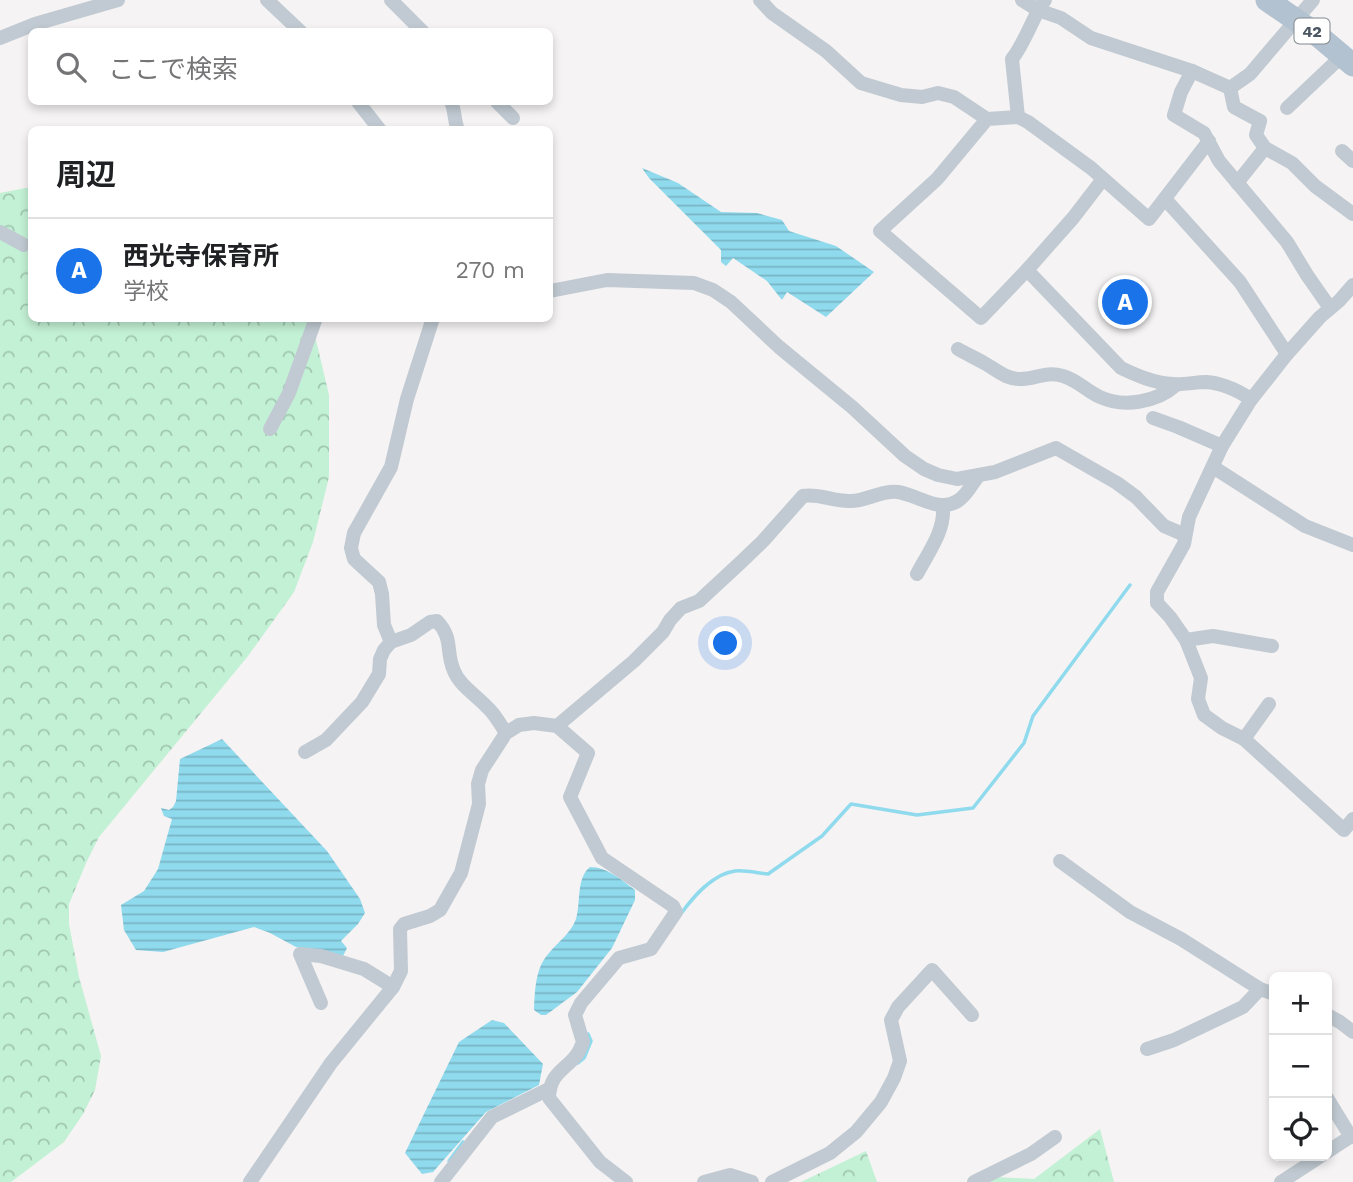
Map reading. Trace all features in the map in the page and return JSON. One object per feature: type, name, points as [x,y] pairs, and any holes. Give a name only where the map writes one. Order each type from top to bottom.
[{"type":"main road","name":"42","points":[[1267,0],[1348,60]]},
{"type":"street","points":[[0,38],[35,24],[118,0]]},
{"type":"street","points":[[267,0],[297,28]]},
{"type":"street","points":[[391,0],[419,28]]},
{"type":"street","points":[[760,0],[772,13],[826,51],[861,83],[922,97],[938,93],[954,97],[987,119],[1018,117],[1028,122],[1103,178],[1149,219],[1209,142]]},
{"type":"street","points":[[1021,0],[1042,5],[1091,38],[1192,71],[1230,88]]},
{"type":"street","points":[[1230,88],[1250,74],[1313,0]]},
{"type":"street","points":[[1018,117],[1012,59],[1042,5]]},
{"type":"street","points":[[1287,108],[1348,60]]},
{"type":"street","points":[[1192,71],[1181,92],[1174,115],[1204,133],[1219,161],[1287,242],[1330,308]]},
{"type":"street","points":[[1230,88],[1234,107],[1260,121],[1256,135],[1265,148],[1292,163],[1315,186],[1353,214]]},
{"type":"street","points":[[360,105],[377,126]]},
{"type":"street","points":[[453,105],[456,126]]},
{"type":"street","points":[[500,105],[513,118]]},
{"type":"street","points":[[987,119],[937,179],[880,231],[981,318],[1073,218],[1103,178]]},
{"type":"street","points":[[1237,183],[1265,148]]},
{"type":"street","points":[[1165,199],[1240,282],[1287,354]]},
{"type":"street","points":[[0,232],[24,245]]},
{"type":"street","points":[[1027,270],[1121,368],[1141,378],[1176,384],[1206,382],[1223,385],[1251,399]]},
{"type":"street","points":[[553,290],[607,279],[694,283],[713,290],[731,302],[779,347],[905,456],[924,469],[957,479],[995,472],[1056,448],[1117,483],[1136,497],[1164,526],[1185,536]]},
{"type":"street","points":[[1353,285],[1320,317],[1251,399],[1222,446],[1189,517],[1184,544],[1157,598],[1186,640],[1201,678],[1198,699],[1204,715],[1244,739],[1344,830],[1353,820]]},
{"type":"street","points":[[270,429],[289,393],[315,322]]},
{"type":"street","points":[[391,642],[384,625],[379,582],[354,559],[351,548],[354,533],[391,467],[407,399],[432,322]]},
{"type":"street","points":[[958,349],[1005,377],[1021,379],[1045,374],[1063,376],[1102,398],[1122,402],[1151,400],[1166,393],[1176,384]]},
{"type":"street","points":[[1153,418],[1222,446]]},
{"type":"street","points":[[1213,467],[1305,526],[1353,544]]},
{"type":"street","points":[[557,726],[634,661],[663,632],[681,608],[699,601],[739,564],[803,496],[812,494],[847,501],[896,492],[948,505],[960,500],[979,475]]},
{"type":"street","points":[[917,574],[939,534],[948,505]]},
{"type":"street","points":[[305,752],[326,740],[362,702],[379,674],[380,659],[391,642],[437,621],[445,629],[457,680],[489,708],[506,733]]},
{"type":"street","points":[[1186,640],[1213,636],[1272,646]]},
{"type":"street","points":[[1244,739],[1269,704]]},
{"type":"street","points":[[250,1182],[331,1063],[393,987],[401,971],[400,929],[404,924],[440,910],[461,873],[479,804],[478,784],[482,770],[506,733],[519,725],[534,723],[557,726],[588,753],[570,797],[601,858],[673,906],[676,912],[652,949],[619,958],[581,1003],[575,1015],[583,1042],[577,1056],[554,1080],[492,1117],[441,1182]]},
{"type":"street","points":[[1060,861],[1130,912],[1181,939],[1259,989],[1269,992]]},
{"type":"street","points":[[321,1003],[300,954],[321,956],[364,969],[393,987]]},
{"type":"street","points":[[772,1182],[830,1153],[856,1132],[881,1102],[894,1079],[900,1061],[891,1020],[898,1007],[932,970],[972,1016]]},
{"type":"street","points":[[1147,1049],[1174,1040],[1243,1007],[1259,989]]},
{"type":"street","points":[[1332,1018],[1353,1032]]},
{"type":"street","points":[[554,1080],[549,1098],[600,1162],[626,1182]]},
{"type":"street","points":[[1332,1106],[1352,1136],[1332,1149]]},
{"type":"street","points":[[974,1182],[1031,1154],[1055,1137]]},
{"type":"street","points":[[1281,1182],[1313,1161]]},
{"type":"street","points":[[704,1182],[730,1175],[752,1182]]},
{"type":"green space","points":[[28,188],[28,322],[312,322],[329,395],[329,477],[313,542],[294,592],[248,656],[99,837],[69,904],[69,924],[79,977],[101,1056],[95,1090],[64,1142],[11,1182],[0,1182],[0,193]]},
{"type":"green space","points":[[1100,1129],[1114,1182],[985,1182],[995,1177],[1034,1179]]},
{"type":"green space","points":[[866,1151],[877,1182],[801,1182]]},
{"type":"water","points":[[642,168],[678,183],[721,212],[757,213],[782,220],[789,231],[836,246],[874,272],[826,317],[787,292],[782,300],[767,281],[733,258],[726,266],[721,262],[721,250]]},
{"type":"water","points":[[222,739],[327,851],[360,899],[365,913],[341,941],[347,948],[343,956],[296,947],[254,927],[163,952],[136,950],[124,930],[121,905],[144,891],[158,869],[172,819],[164,816],[161,808],[169,810],[176,801],[180,759]]},
{"type":"water","points":[[590,867],[608,872],[625,882],[635,890],[635,900],[612,948],[577,992],[546,1015],[541,1015],[534,1010],[538,973],[544,959],[574,924],[581,884]]},
{"type":"water","points":[[492,1020],[504,1023],[543,1064],[539,1085],[486,1112],[433,1172],[422,1174],[405,1153],[459,1042]]},
{"type":"waterway","points":[[680,915],[711,881],[727,873],[747,871],[768,874],[822,836],[851,804],[917,815],[973,808],[1024,743],[1033,716],[1130,585]]},
{"type":"waterway","points":[[578,1063],[584,1058],[591,1041],[588,1034]]},
{"type":"waterway","points":[[449,1161],[463,1142]]},
{"type":"place","name":"西光寺保育所","points":[[1125,302]]}]
